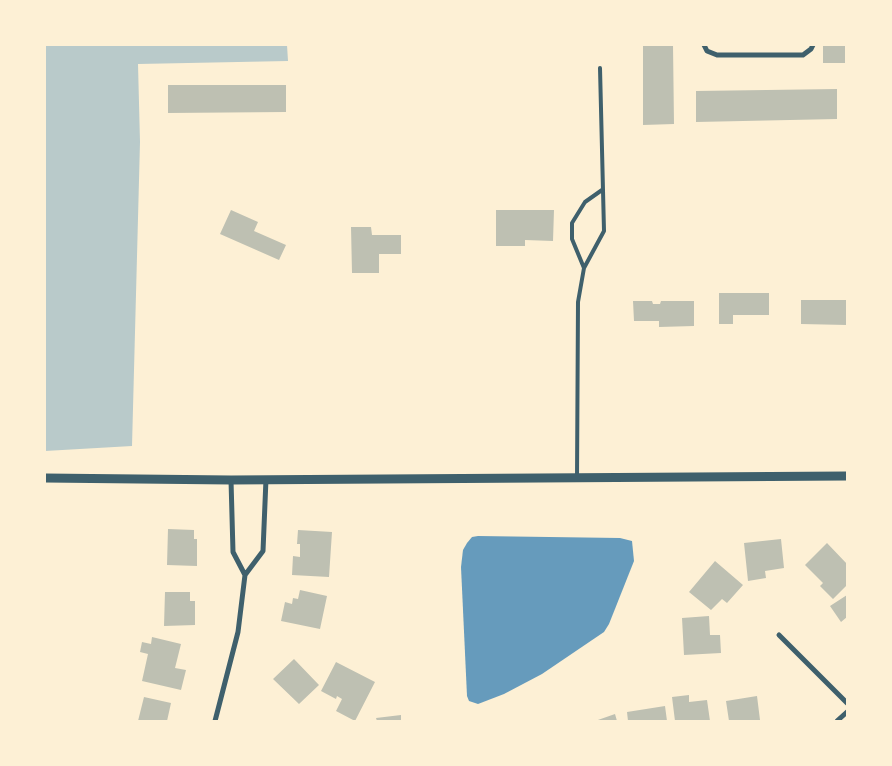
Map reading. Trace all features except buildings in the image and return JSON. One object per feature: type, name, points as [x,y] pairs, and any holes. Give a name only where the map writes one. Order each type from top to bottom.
[{"type":"street","points":[[704,45],[707,52],[717,55],[803,55],[812,49],[813,45]]},
{"type":"street","points":[[45,478],[231,480],[847,476]]},
{"type":"street","points":[[215,721],[238,632],[245,575],[263,551],[266,479]]},
{"type":"street","points":[[231,480],[233,552],[245,575]]},
{"type":"street","points":[[779,635],[847,703]]},
{"type":"street","points":[[837,721],[847,712]]},
{"type":"lane","points":[[577,478],[578,302],[584,268],[604,231],[600,68]]},
{"type":"lane","points":[[584,268],[572,239],[572,223],[585,202],[602,190]]},
{"type":"shaded area","points":[[45,45],[287,45],[288,61],[138,64],[140,142],[132,446],[45,451]]},
{"type":"water","points":[[472,537],[620,538],[632,541],[634,561],[604,632],[542,674],[504,694],[478,704],[469,701],[467,696],[461,567],[463,550]]}]
